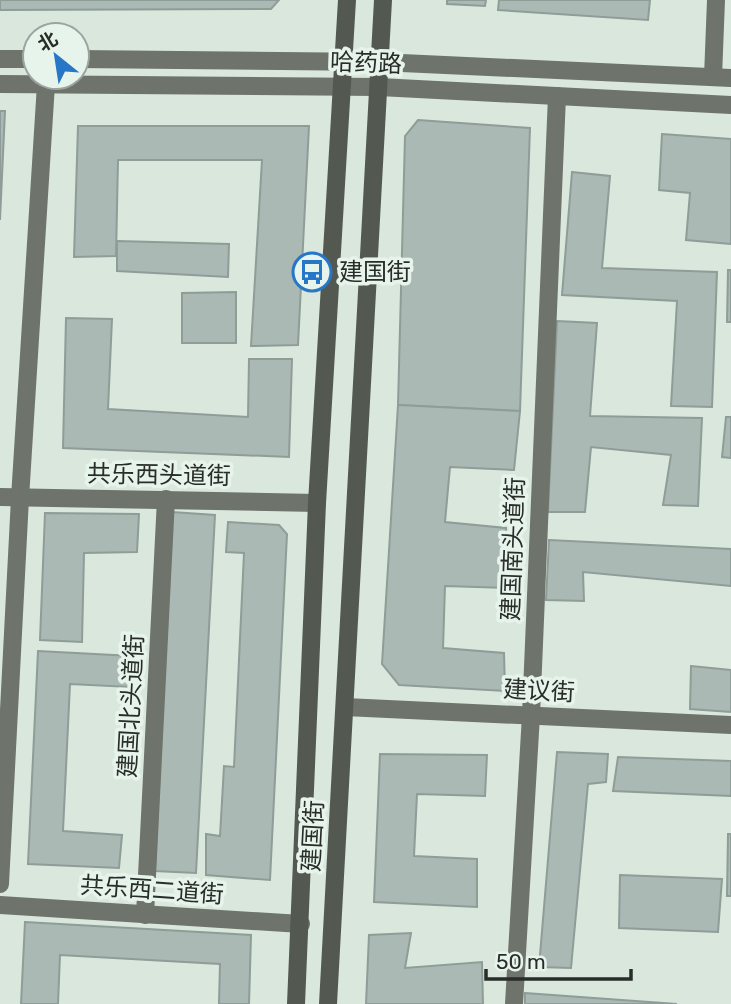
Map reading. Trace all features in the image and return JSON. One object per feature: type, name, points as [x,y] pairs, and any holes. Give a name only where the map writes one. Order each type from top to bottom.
[{"type":"main road","name":"建国街","points":[[296,1004],[317,503],[348,0]]},
{"type":"main road","name":"建国街","points":[[328,1004],[383,0]]},
{"type":"street","points":[[716,0],[722,77]]},
{"type":"street","points":[[0,59],[21,59]]},
{"type":"street","name":"哈药路","points":[[91,59],[380,62],[722,77]]},
{"type":"street","name":"哈药路","points":[[91,83],[379,87],[731,105]]},
{"type":"street","name":"哈药路","points":[[0,84],[21,84]]},
{"type":"street","points":[[0,884],[20,498],[45,91]]},
{"type":"street","name":"建国南头道街","points":[[514,1004],[531,715],[557,96]]},
{"type":"street","name":"共乐西头道街","points":[[0,497],[317,503]]},
{"type":"street","name":"建国北头道街","points":[[145,915],[166,499]]},
{"type":"street","name":"建议街","points":[[345,707],[731,725]]},
{"type":"street","name":"共乐西二道街","points":[[0,905],[300,924]]},
{"type":"building","points":[[0,0],[279,0],[271,9],[0,10]]},
{"type":"building","points":[[447,0],[486,0],[485,6],[447,4]]},
{"type":"building","points":[[499,0],[650,0],[648,20],[498,10]]},
{"type":"building","points":[[0,111],[5,111],[0,220]]},
{"type":"building","points":[[418,120],[530,128],[520,411],[398,405],[405,136]]},
{"type":"building","points":[[78,126],[309,126],[298,345],[251,346],[262,160],[118,160],[116,256],[74,257]]},
{"type":"building","points":[[662,134],[731,139],[731,244],[686,240],[690,193],[659,190]]},
{"type":"building","points":[[572,172],[610,176],[602,268],[717,272],[712,407],[671,406],[677,301],[562,295]]},
{"type":"building","points":[[117,241],[229,244],[228,277],[117,271]]},
{"type":"building","points":[[728,270],[731,270],[731,322],[727,322]]},
{"type":"building","points":[[236,292],[236,343],[182,343],[182,293]]},
{"type":"building","points":[[66,318],[112,319],[108,409],[248,417],[249,359],[292,359],[289,457],[63,448]]},
{"type":"building","points":[[557,321],[597,323],[590,416],[702,418],[698,506],[663,505],[671,455],[591,447],[585,512],[548,512]]},
{"type":"building","points":[[398,405],[520,411],[514,470],[450,467],[445,522],[506,528],[507,588],[445,586],[443,648],[504,653],[505,691],[399,685],[382,664]]},
{"type":"building","points":[[726,417],[731,417],[731,458],[722,457]]},
{"type":"building","points":[[172,512],[215,515],[196,873],[155,871]]},
{"type":"building","points":[[45,513],[139,514],[137,552],[84,553],[82,642],[40,640]]},
{"type":"building","points":[[228,522],[279,525],[287,534],[270,880],[206,875],[206,834],[220,836],[224,766],[234,767],[244,553],[226,552]]},
{"type":"building","points":[[549,540],[731,549],[731,586],[583,572],[584,601],[546,600]]},
{"type":"building","points":[[38,651],[132,656],[130,687],[70,684],[63,831],[122,835],[119,868],[28,864]]},
{"type":"building","points":[[691,666],[731,670],[731,712],[690,709]]},
{"type":"building","points":[[557,752],[608,754],[606,782],[588,784],[571,968],[539,967]]},
{"type":"building","points":[[380,754],[487,755],[485,796],[417,794],[414,856],[477,859],[477,907],[374,902]]},
{"type":"building","points":[[618,757],[731,761],[731,796],[613,791]]},
{"type":"building","points":[[728,834],[731,834],[731,896],[727,896]]},
{"type":"building","points":[[620,875],[722,879],[718,932],[619,928]]},
{"type":"building","points":[[25,922],[251,935],[249,1004],[219,1004],[220,964],[60,955],[58,1004],[21,1004]]},
{"type":"building","points":[[411,933],[405,968],[482,962],[483,1004],[366,1004],[369,935]]},
{"type":"building","points":[[525,993],[677,1004],[525,1004]]},
{"type":"place","name":"建国街","points":[[312,272]]}]
